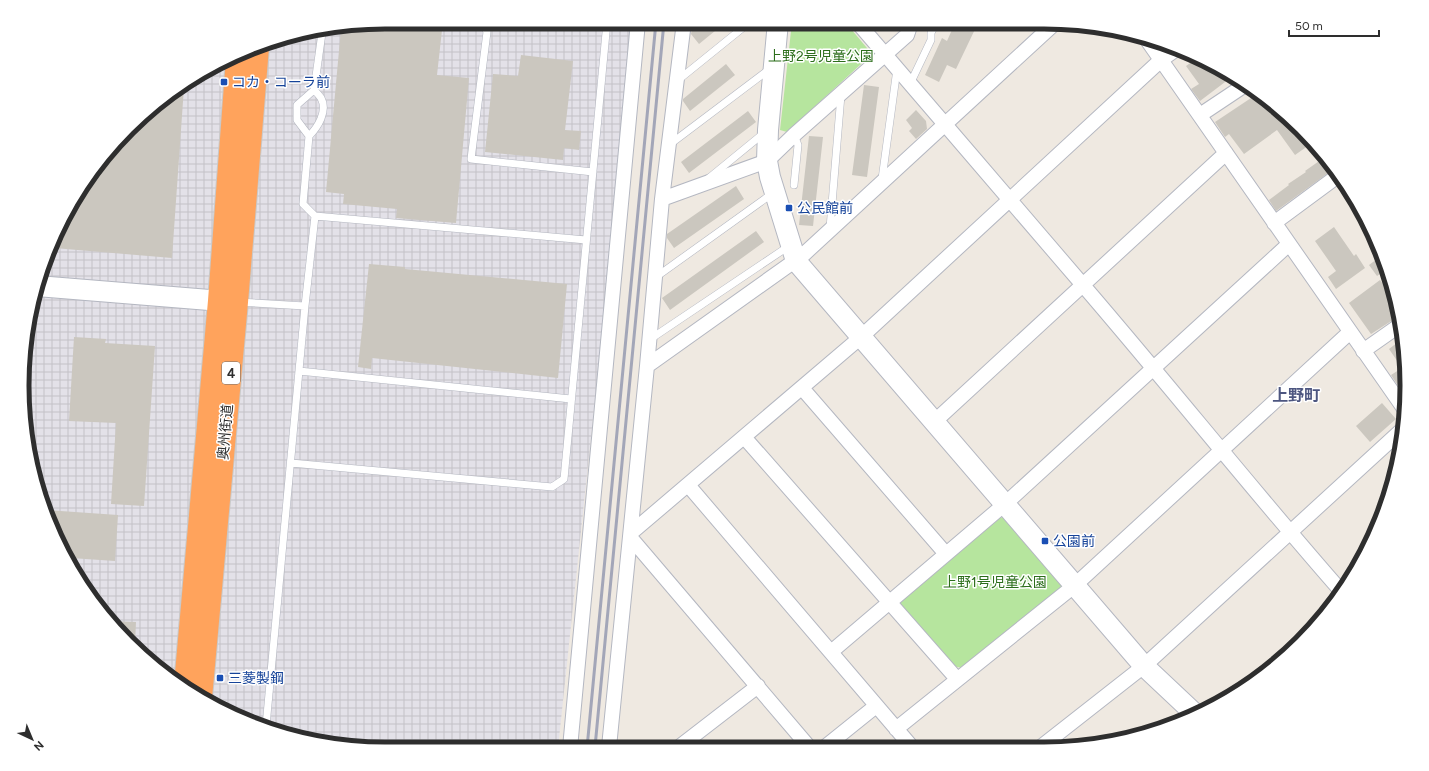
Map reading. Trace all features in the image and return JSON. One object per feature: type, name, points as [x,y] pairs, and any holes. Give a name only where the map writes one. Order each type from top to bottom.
[{"type":"highway","name":"奥州街道","points":[[185,681],[257,53]]},
{"type":"highway","name":"奥州街道","points":[[201,691],[228,301],[237,62]]},
{"type":"street","points":[[571,742],[637,29]]},
{"type":"street","points":[[610,742],[662,199],[683,29]]},
{"type":"street","points":[[777,29],[768,130],[767,162],[774,192],[793,253],[861,337],[1074,586],[1144,666],[1191,710]]},
{"type":"street","points":[[864,29],[1008,200],[1083,285],[1338,587]]},
{"type":"street","points":[[662,199],[767,162],[794,135],[907,35],[909,29]]},
{"type":"street","points":[[647,366],[793,253],[830,231],[1047,29]]},
{"type":"street","points":[[1151,46],[1363,351],[1399,398]]},
{"type":"street","points":[[630,537],[631,533],[861,337],[1161,60],[1172,53]]},
{"type":"street","points":[[1200,115],[1239,87]]},
{"type":"street","points":[[934,422],[1226,153]]},
{"type":"street","points":[[1274,222],[1334,179]]},
{"type":"street","points":[[831,652],[1005,504],[1289,244]]},
{"type":"street","points":[[43,286],[228,301]]},
{"type":"street","points":[[1363,351],[1395,328]]},
{"type":"street","points":[[896,729],[1074,586],[1350,332]]},
{"type":"street","points":[[802,388],[946,554]]},
{"type":"street","points":[[1047,742],[1144,666],[1397,435]]},
{"type":"street","points":[[744,437],[957,679]]},
{"type":"street","points":[[688,485],[907,742]]},
{"type":"street","points":[[630,537],[805,742]]},
{"type":"street","points":[[689,742],[758,686]]},
{"type":"street","points":[[831,742],[876,706]]},
{"type":"lane","points":[[485,29],[471,159],[593,172]]},
{"type":"lane","points":[[291,463],[552,487],[564,479],[606,29]]},
{"type":"lane","points":[[676,82],[741,29]]},
{"type":"lane","points":[[910,84],[931,40],[931,33],[933,29]]},
{"type":"lane","points":[[322,35],[314,90],[296,105],[297,120],[308,136],[303,204],[315,216],[586,240]]},
{"type":"lane","points":[[668,146],[774,65]]},
{"type":"lane","points":[[882,182],[897,68]]},
{"type":"lane","points":[[308,136],[317,128],[323,113],[321,98],[314,90]]},
{"type":"lane","points":[[830,231],[841,93]]},
{"type":"lane","points":[[700,185],[768,130]]},
{"type":"lane","points":[[794,135],[798,145],[794,185]]},
{"type":"lane","points":[[654,278],[774,192]]},
{"type":"lane","points":[[266,721],[305,306],[315,216]]},
{"type":"lane","points":[[649,340],[793,253]]},
{"type":"lane","points":[[228,301],[305,306]]},
{"type":"lane","points":[[299,371],[571,399]]},
{"type":"shaded area","points":[[386,29],[634,29],[559,742],[386,742],[339,739],[293,730],[249,715],[187,682],[150,654],[133,638],[117,621],[89,584],[56,522],[41,478],[36,455],[32,432],[29,386],[32,339],[36,316],[41,293],[56,249],[89,187],[117,150],[133,133],[150,117],[187,89],[249,56],[293,41],[339,32]]},
{"type":"green space","name":"上野2号児童公園","points":[[791,29],[851,29],[872,54],[787,132],[780,130]]},
{"type":"green space","name":"上野1号児童公園","points":[[997,517],[1007,518],[1062,581],[1060,590],[962,668],[953,666],[901,607],[901,599]]},
{"type":"building","points":[[386,29],[442,30],[437,75],[469,78],[456,223],[396,218],[397,209],[343,204],[344,194],[326,192],[341,32]]},
{"type":"building","points":[[692,29],[717,29],[699,44],[691,34]]},
{"type":"building","points":[[952,29],[975,29],[956,69],[947,65],[939,82],[925,75],[942,38],[947,41]]},
{"type":"building","points":[[521,55],[573,61],[565,130],[581,131],[579,150],[564,148],[563,160],[485,152],[493,74],[518,76]]},
{"type":"building","points":[[1192,62],[1227,80],[1200,101],[1191,89],[1199,84],[1186,66]]},
{"type":"building","points":[[726,64],[735,75],[690,111],[683,99]]},
{"type":"building","points":[[864,85],[879,87],[867,177],[852,175]]},
{"type":"building","points":[[184,91],[172,258],[56,248],[89,187],[117,150],[150,117]]},
{"type":"building","points":[[1253,97],[1279,117],[1308,146],[1295,155],[1277,130],[1244,154],[1229,134],[1225,137],[1215,122]]},
{"type":"building","points":[[916,110],[926,121],[927,129],[916,139],[909,131],[912,128],[906,120]]},
{"type":"building","points":[[748,111],[756,122],[689,173],[681,162]]},
{"type":"building","points":[[809,136],[823,137],[813,226],[799,225]]},
{"type":"building","points":[[1320,160],[1329,172],[1276,211],[1269,200],[1289,185],[1288,184],[1306,172],[1305,171]]},
{"type":"building","points":[[736,186],[744,199],[674,248],[667,238],[667,234]]},
{"type":"building","points":[[1334,227],[1354,256],[1356,254],[1365,268],[1336,289],[1328,277],[1336,271],[1315,241]]},
{"type":"building","points":[[756,231],[764,242],[670,310],[662,298]]},
{"type":"building","points":[[1377,259],[1382,273],[1377,276],[1369,265]]},
{"type":"building","points":[[369,264],[405,267],[405,269],[567,284],[558,378],[372,358],[371,369],[358,367]]},
{"type":"building","points":[[1380,280],[1387,289],[1394,319],[1371,334],[1349,303]]},
{"type":"building","points":[[74,337],[106,339],[105,343],[155,346],[144,506],[111,504],[116,423],[69,421]]},
{"type":"building","points":[[1397,343],[1399,364],[1389,349]]},
{"type":"building","points":[[1399,370],[1400,386],[1399,387],[1391,375]]},
{"type":"building","points":[[1382,403],[1396,419],[1370,442],[1356,426]]},
{"type":"building","points":[[52,510],[118,515],[115,561],[74,558]]},
{"type":"building","points":[[117,621],[136,622],[135,640]]},
{"type":"railway","points":[[588,742],[655,29]]},
{"type":"railway","points":[[595,742],[663,29]]},
{"type":"place","name":"コカ・コーラ前","points":[[224,82]]},
{"type":"place","name":"公民館前","points":[[789,208]]},
{"type":"place","name":"公園前","points":[[1045,541]]},
{"type":"place","name":"三菱製鋼","points":[[220,678]]},
{"type":"district","name":"上野町","points":[[1296,395]]}]
